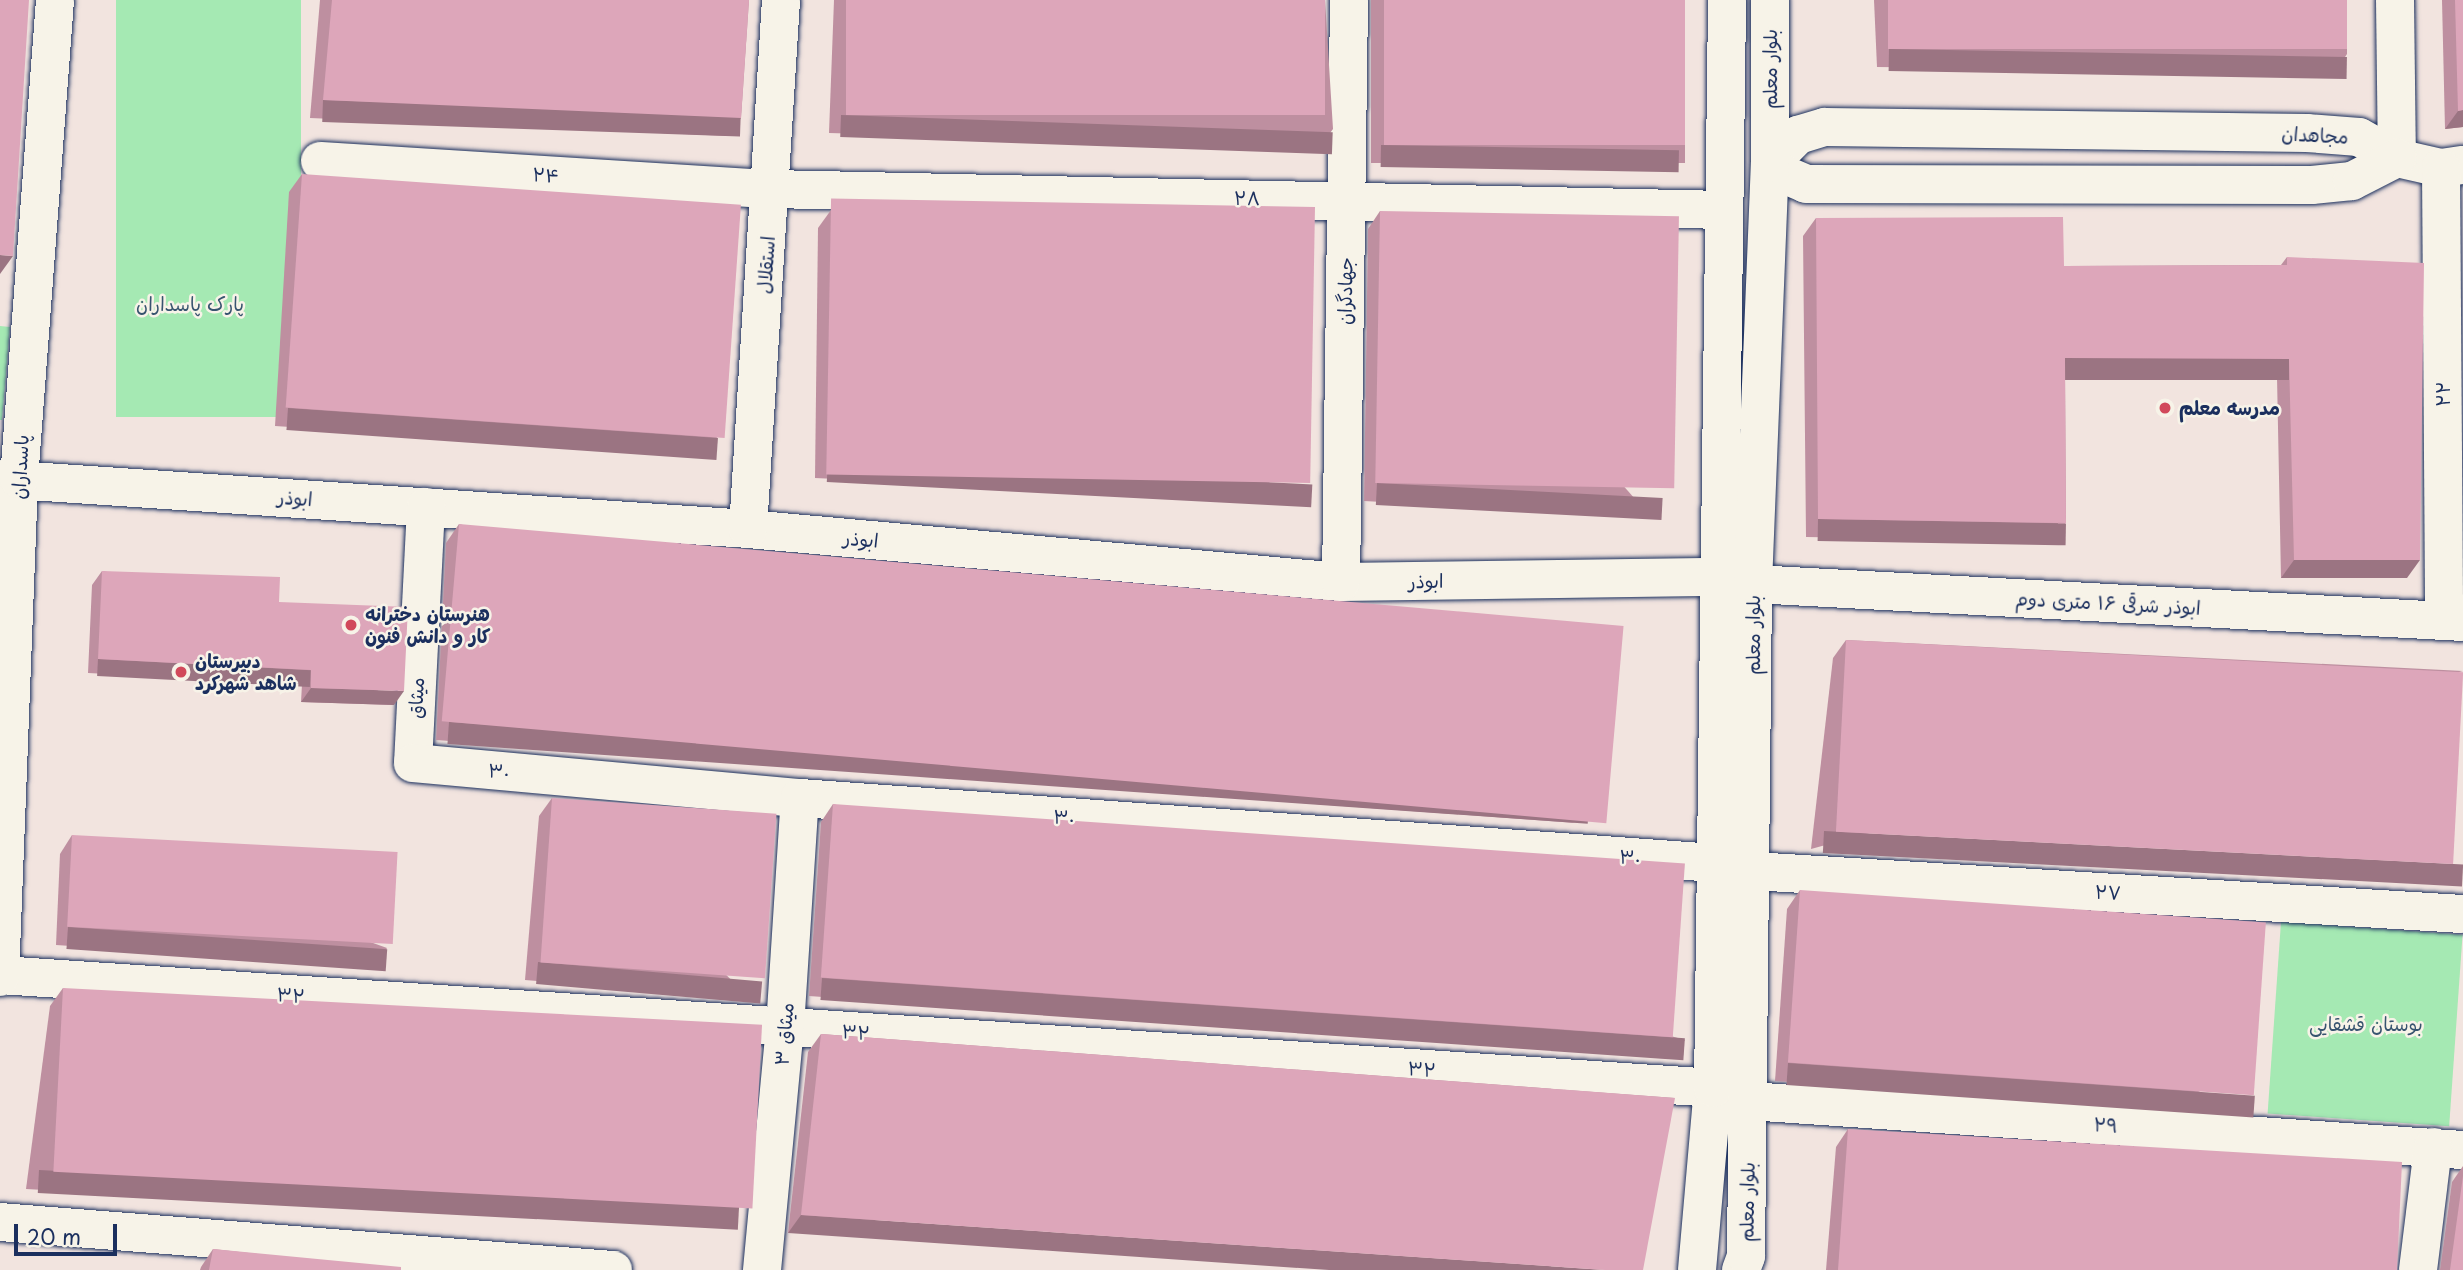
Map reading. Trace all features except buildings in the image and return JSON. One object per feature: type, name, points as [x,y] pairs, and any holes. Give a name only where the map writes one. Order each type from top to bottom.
[{"type":"street","name":"پاسداران","points":[[0,976],[9,479],[15,307],[55,0]]},
{"type":"street","name":"استقلال","points":[[748,529],[781,0]]},
{"type":"street","name":"جهادگران","points":[[1341,582],[1349,0]]},
{"type":"street","name":"بلوار معلم","points":[[1727,0],[1724,210],[1738,581],[1753,870],[1746,1256],[1741,1270]]},
{"type":"street","name":"بلوار معلم","points":[[1697,1270],[1713,1088],[1716,863],[1770,163],[1770,0]]},
{"type":"street","points":[[1724,161],[1770,163],[1783,174],[1806,184],[2312,186],[2352,180],[2397,158],[2395,0]]},
{"type":"street","name":"مجاهدان","points":[[1770,163],[1798,135],[1825,127],[2359,137],[2397,158],[2452,166]]},
{"type":"street","name":"۲۴","points":[[320,161],[771,189]]},
{"type":"street","name":"۲۲","points":[[2452,166],[2453,621]]},
{"type":"street","name":"۲۸","points":[[771,189],[1724,210]]},
{"type":"street","name":"ابوذر","points":[[9,479],[748,529],[1341,582],[1738,581]]},
{"type":"street","name":"میثاق","points":[[413,763],[426,507]]},
{"type":"street","name":"ابوذر شرقی ۱۶ متری دوم","points":[[1738,581],[2453,621]]},
{"type":"street","name":"۳۰","points":[[413,763],[800,798],[1716,863]]},
{"type":"street","name":"میثاق ۳","points":[[762,1270],[785,1027],[800,798]]},
{"type":"street","name":"۲۷","points":[[1753,870],[2463,914]]},
{"type":"street","name":"۳۲","points":[[0,976],[1713,1088]]},
{"type":"street","name":"۲۹","points":[[1749,1101],[2448,1149]]},
{"type":"street","points":[[2418,1270],[2448,1149]]},
{"type":"street","points":[[0,1222],[186,1253],[613,1270]]},
{"type":"green space","name":"پارک پاسداران","points":[[116,0],[301,0],[301,417],[116,417]]},
{"type":"green space","points":[[0,326],[10,327],[2,420],[0,420]]},
{"type":"green space","name":"بوستان قشقایی","points":[[2281,922],[2463,935],[2449,1126],[2268,1114]]},
{"type":"place","name":"مدرسه معلم","points":[[2165,408]]},
{"type":"place","name":"هنرستان دخترانه کار و دانش فنون","points":[[351,625]]},
{"type":"place","name":"دبیرستان‌ شاهد شهرکرد","points":[[181,672]]}]
